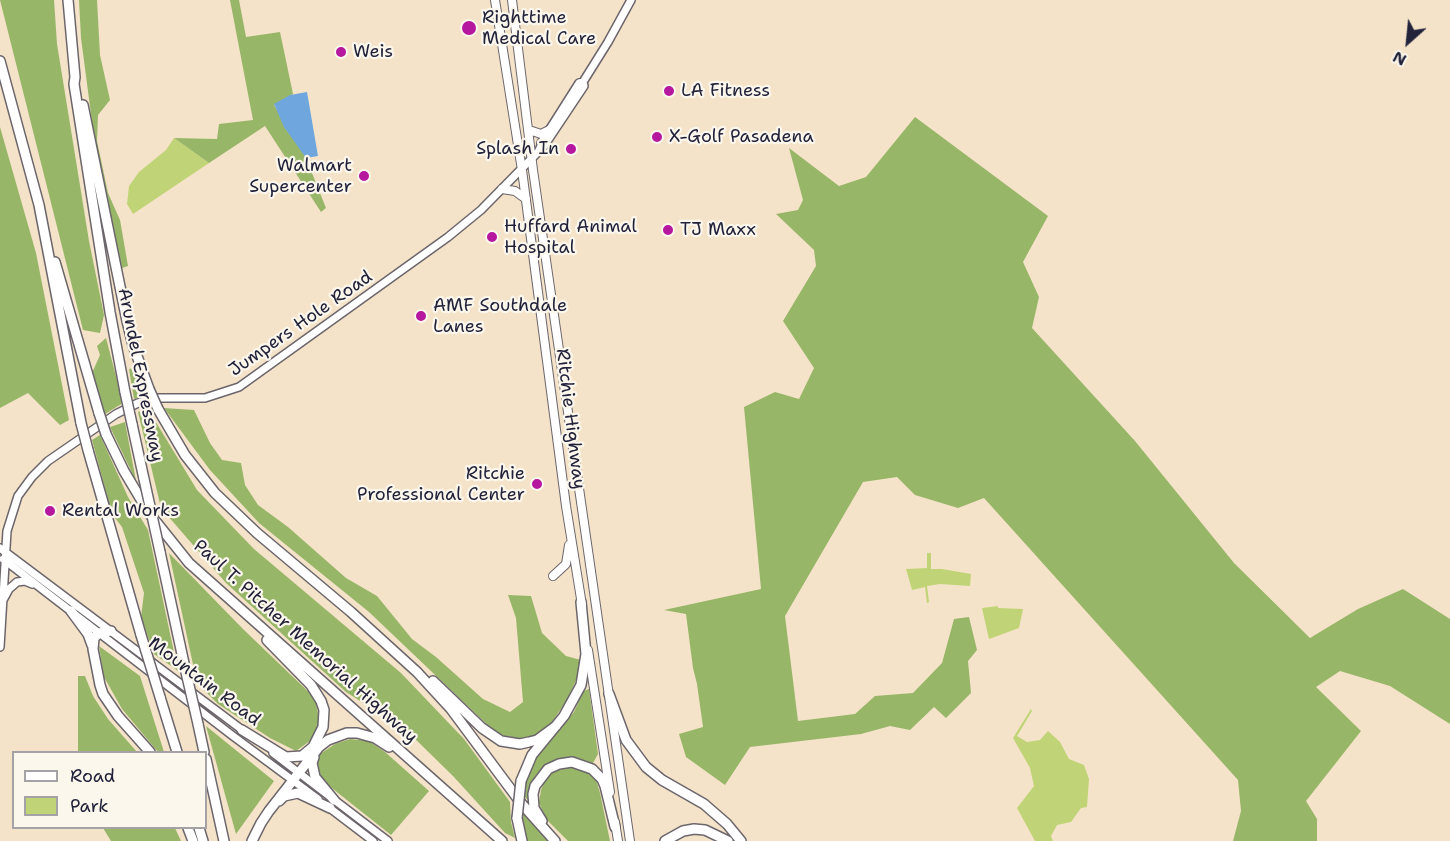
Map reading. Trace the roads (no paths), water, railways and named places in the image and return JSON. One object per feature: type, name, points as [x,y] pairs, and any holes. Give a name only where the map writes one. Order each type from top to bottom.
[{"type":"highway","name":"Arundel Expressway","points":[[68,0],[74,84],[110,312],[125,392],[204,751]]},
{"type":"highway","points":[[0,62],[39,205],[81,423],[176,751]]},
{"type":"highway","points":[[75,77],[79,83],[133,345],[158,409],[185,455],[215,493],[257,533],[390,646],[434,690],[470,733],[521,803],[557,841]]},
{"type":"highway","name":"Paul T. Pitcher Memorial Highway","points":[[39,205],[106,434],[124,471],[149,513],[189,562],[222,593],[502,841]]},
{"type":"highway","points":[[222,593],[321,701],[324,718],[312,771],[332,804]]},
{"type":"highway","points":[[522,841],[517,818],[521,781],[532,755],[556,726],[577,695],[584,676],[586,654],[581,602]]},
{"type":"highway","points":[[71,611],[88,634],[103,694],[118,716],[148,751]]},
{"type":"highway","points":[[351,612],[392,642],[491,735],[501,741],[520,744],[537,740],[556,726]]},
{"type":"highway","points":[[93,649],[94,638],[99,633],[111,631]]},
{"type":"highway","points":[[609,694],[626,740],[646,767],[662,780],[709,808],[741,841]]},
{"type":"highway","points":[[242,730],[286,757],[302,756],[328,740],[347,733],[366,734],[385,745],[456,801]]},
{"type":"highway","points":[[252,841],[269,811],[317,746]]},
{"type":"highway","points":[[557,841],[538,816],[533,800],[535,786],[539,780],[548,770],[559,764],[579,762],[598,773],[605,786],[615,827]]},
{"type":"highway","points":[[207,764],[224,841]]},
{"type":"highway","points":[[269,811],[284,796],[298,793],[332,804]]},
{"type":"highway","points":[[665,841],[683,831],[694,829],[705,830],[728,841]]},
{"type":"main road","name":"Ritchie Highway","points":[[495,0],[522,170],[570,532],[618,841]]},
{"type":"main road","name":"Ritchie Highway","points":[[512,0],[532,158],[630,841]]},
{"type":"main road","name":"Jumpers Hole Road","points":[[0,647],[3,533],[18,496],[32,477],[48,461],[116,414],[147,400],[205,398],[227,393],[238,387],[448,237],[502,189],[545,145],[584,86],[583,82],[631,0]]},
{"type":"main road","name":"Jumpers Hole Road","points":[[542,146],[541,143],[579,82],[583,82]]},
{"type":"main road","points":[[529,130],[541,134],[549,130]]},
{"type":"main road","points":[[502,189],[515,191],[526,199]]},
{"type":"main road","points":[[563,481],[572,481],[575,485],[588,548]]},
{"type":"main road","points":[[553,576],[566,564],[570,532]]},
{"type":"main road","name":"Mountain Road","points":[[2,554],[39,587],[99,633],[332,804],[388,841]]},
{"type":"main road","name":"Mountain Road","points":[[2,554],[111,631],[242,730],[294,775]]},
{"type":"main road","points":[[2,603],[9,589],[17,582],[25,581],[39,587]]},
{"type":"main road","name":"Mountain Road","points":[[332,804],[373,841]]},
{"type":"water","points":[[307,92],[318,156],[306,158],[284,127],[274,104],[290,95]]},
{"type":"place","name":"Righttime Medical Care","points":[[469,28]]},
{"type":"place","name":"Weis","points":[[341,52]]},
{"type":"place","name":"LA Fitness","points":[[669,91]]},
{"type":"place","name":"X-Golf Pasadena","points":[[657,137]]},
{"type":"place","name":"Splash In","points":[[571,149]]},
{"type":"place","name":"Walmart Supercenter","points":[[364,176]]},
{"type":"place","name":"TJ Maxx","points":[[668,230]]},
{"type":"place","name":"Huffard Animal Hospital","points":[[492,237]]},
{"type":"place","name":"AMF Southdale Lanes","points":[[421,316]]},
{"type":"place","name":"Ritchie Professional Center","points":[[537,484]]},
{"type":"place","name":"Rental Works","points":[[50,511]]}]
